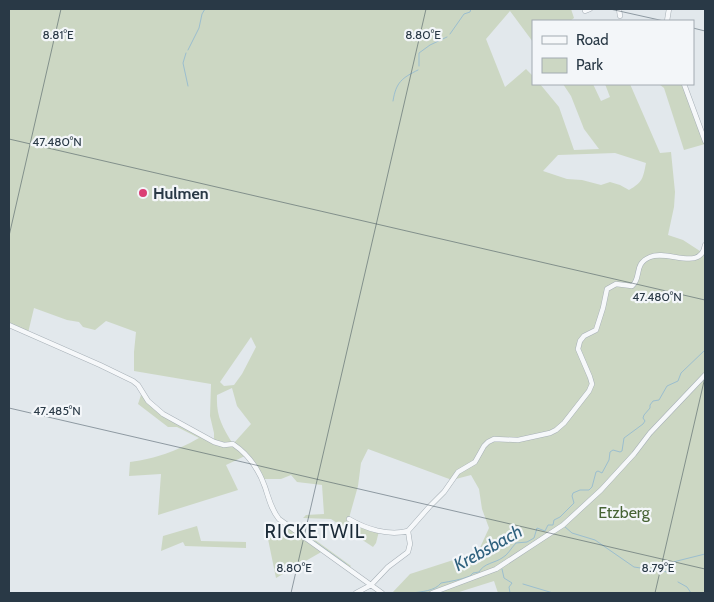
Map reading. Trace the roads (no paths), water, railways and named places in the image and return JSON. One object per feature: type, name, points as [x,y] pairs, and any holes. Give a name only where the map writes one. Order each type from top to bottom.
[{"type":"street","points":[[619,9],[620,16]]},
{"type":"street","points":[[684,85],[705,141]]},
{"type":"street","points":[[349,519],[379,531],[408,532],[444,492],[458,472],[475,462],[488,442],[494,439],[518,440],[556,430],[589,392],[592,384],[578,349],[580,341],[584,336],[596,330],[604,308],[607,289],[616,284],[632,286],[635,283],[638,268],[649,257],[658,254],[692,259],[703,253],[705,245]]},
{"type":"street","points":[[9,325],[100,364],[132,380],[138,385],[148,401],[163,414],[214,442],[224,445],[233,444],[240,448],[254,465],[264,486],[271,508],[280,519],[382,593]]},
{"type":"street","points":[[432,593],[496,569],[563,525],[634,454],[650,433],[705,375]]},
{"type":"street","points":[[356,593],[371,585],[388,567],[408,552],[410,544],[408,532]]},
{"type":"waterway","points":[[188,50],[199,28],[205,9]]},
{"type":"waterway","points":[[450,34],[464,14],[470,12],[471,9]]},
{"type":"waterway","points":[[419,66],[419,53],[447,37]]},
{"type":"waterway","points":[[186,53],[183,63],[188,86]]},
{"type":"waterway","points":[[393,101],[396,89],[401,81],[418,70]]},
{"type":"waterway","name":"Krebsbach","points":[[411,593],[423,592],[441,583],[479,572],[487,565],[504,557],[516,543],[527,542],[534,538],[537,528],[545,531],[548,525],[553,525],[554,520],[560,517],[574,503],[573,493],[580,490],[589,490],[592,487],[596,472],[602,473],[609,460],[610,452],[613,450],[622,451],[624,438],[643,424],[645,421],[644,415],[653,401],[659,400],[667,386],[678,381],[681,373],[705,350]]},
{"type":"waterway","points":[[564,526],[572,533],[595,540],[634,567],[657,568],[705,554]]},
{"type":"waterway","points":[[301,532],[346,564]]},
{"type":"waterway","points":[[502,569],[504,578],[512,583],[509,587],[510,593]]},
{"type":"waterway","points":[[658,569],[669,573]]},
{"type":"waterway","points":[[678,582],[687,587],[691,593]]},
{"type":"waterway","points":[[523,584],[553,593]]},
{"type":"place","name":"Hulmen","points":[[143,193]]},
{"type":"district","name":"RICKETWIL","points":[[315,531]]},
{"type":"park label","name":"Etzberg","points":[[624,512]]}]
